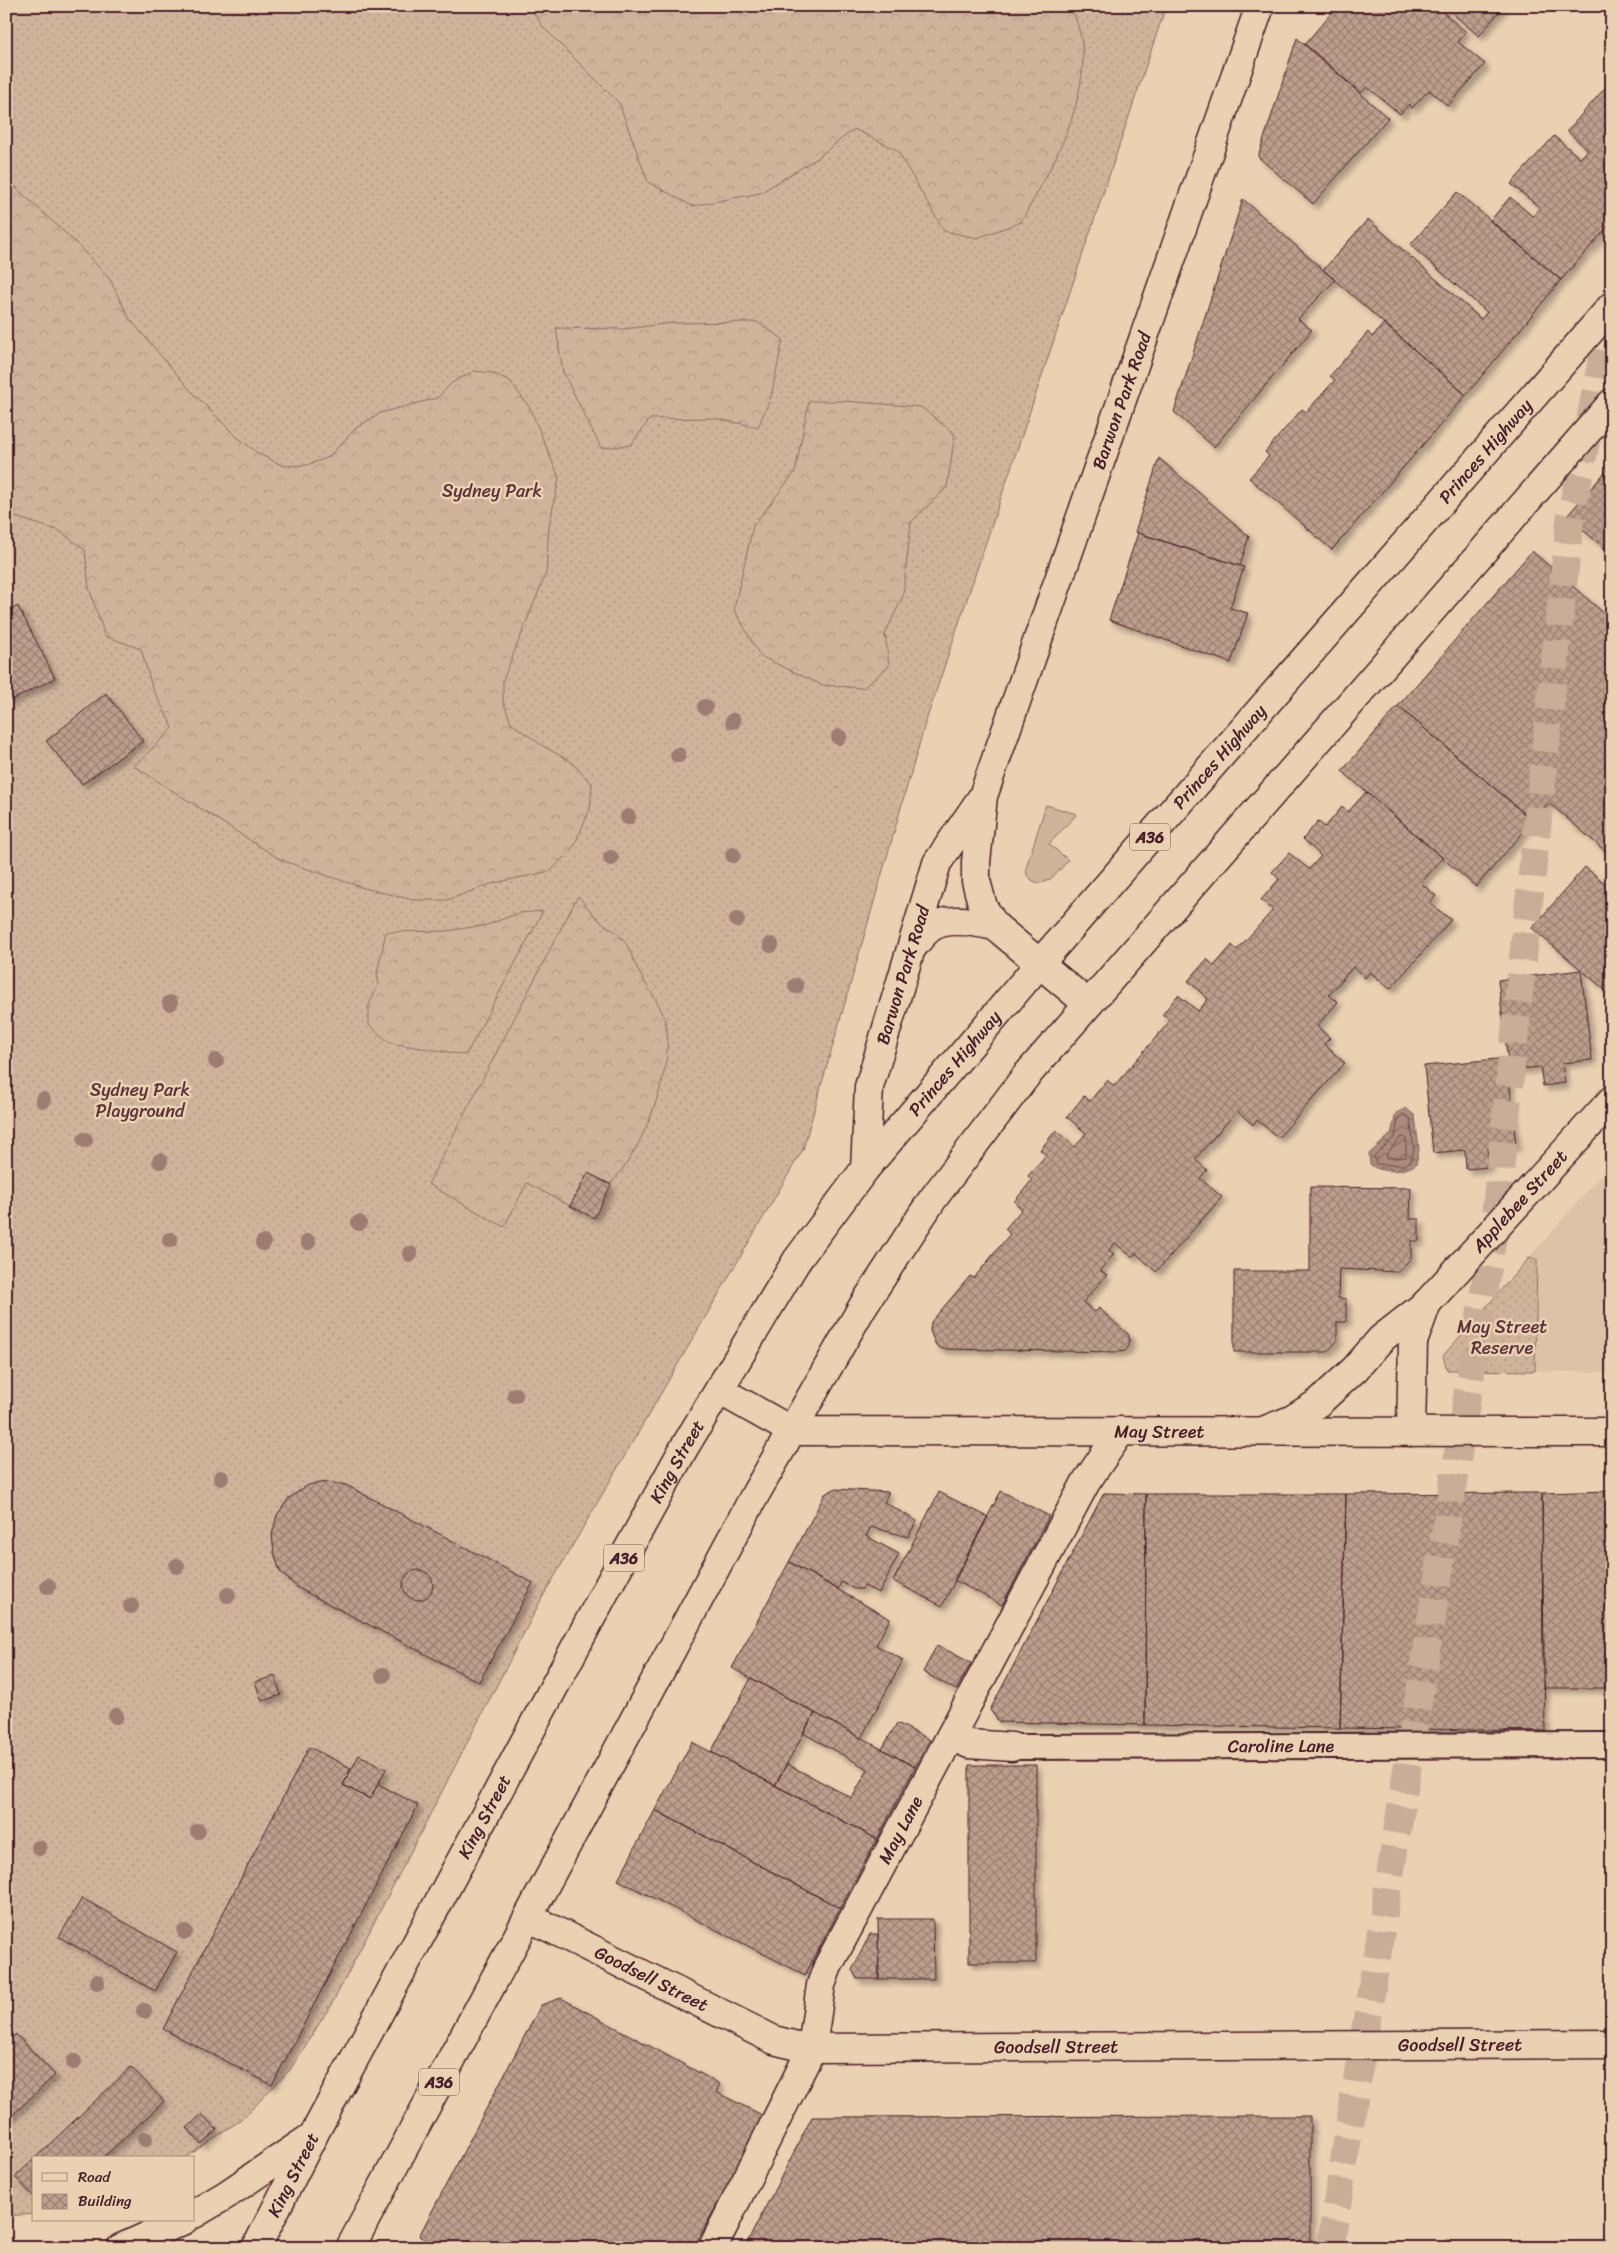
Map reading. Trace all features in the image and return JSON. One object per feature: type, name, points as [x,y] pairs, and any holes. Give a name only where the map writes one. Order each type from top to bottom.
[{"type":"main road","name":"Barwon Park Road","points":[[1088,1004],[995,926],[983,907],[976,881],[976,862],[984,796],[1260,6]]},
{"type":"main road","name":"Princes Highway","points":[[718,1390],[797,1260],[866,1169],[1040,963],[1612,306]]},
{"type":"main road","name":"A36","points":[[350,2248],[792,1431],[863,1306],[932,1200],[1016,1088],[1612,403]]},
{"type":"main road","name":"Barwon Park Road","points":[[866,1169],[869,1087],[911,949],[938,864],[984,796]]},
{"type":"main road","points":[[911,949],[930,927],[943,923],[977,922],[995,926]]},
{"type":"main road","name":"Applebee Street","points":[[1264,1431],[1291,1420],[1318,1403],[1355,1369],[1381,1339],[1427,1303],[1495,1231],[1612,1100]]},
{"type":"main road","name":"Applebee Street","points":[[1411,1432],[1413,1342],[1427,1303]]},
{"type":"main road","name":"May Street","points":[[718,1390],[792,1431],[1612,1432]]},
{"type":"main road","name":"King Street","points":[[256,2248],[313,2136],[536,1719],[684,1448],[718,1390]]},
{"type":"main road","name":"May Lane","points":[[714,2245],[812,2048],[821,1985],[828,1966],[1086,1482],[1121,1431]]},
{"type":"main road","name":"Caroline Lane","points":[[950,1736],[969,1744],[1012,1747]]},
{"type":"main road","name":"Goodsell Street","points":[[528,1917],[774,2040],[812,2048],[1612,2044]]},
{"type":"main road","points":[[195,2213],[226,2195],[313,2136]]},
{"type":"main road","points":[[121,2248],[180,2222]]},
{"type":"lane","name":"Caroline Lane","points":[[1012,1747],[1612,1745]]},
{"type":"shaded area","points":[[1612,1163],[1612,1372],[1447,1370],[1443,1356]]},
{"type":"green space","name":"Sydney Park","points":[[6,6],[1166,6],[925,724],[803,1149],[542,1598],[334,2000],[290,2070],[241,2120],[188,2156],[32,2156],[32,2214],[6,2216]]},
{"type":"green space","points":[[529,6],[1071,6],[1082,43],[1082,77],[1071,120],[1063,142],[1021,222],[977,238],[944,231],[897,150],[854,129],[816,159],[760,193],[692,206],[648,182],[619,103],[544,28]]},
{"type":"green space","points":[[6,176],[16,188],[73,240],[109,278],[129,318],[191,391],[236,436],[259,454],[284,466],[307,465],[329,457],[356,428],[380,413],[437,398],[453,382],[474,371],[493,373],[510,381],[530,408],[559,478],[549,526],[546,573],[503,680],[503,701],[511,723],[543,746],[570,761],[592,784],[590,809],[574,846],[551,871],[494,883],[447,900],[413,900],[364,888],[281,860],[134,766],[173,728],[152,687],[141,649],[105,636],[89,588],[85,550],[60,531],[12,516],[6,511]]},
{"type":"green space","points":[[757,322],[783,339],[771,397],[758,427],[713,418],[650,419],[631,445],[601,448],[563,372],[556,328],[623,329],[673,323]]},
{"type":"green space","points":[[809,401],[844,401],[921,407],[955,434],[947,487],[911,522],[903,596],[885,634],[889,666],[863,688],[822,685],[760,656],[734,609],[753,526],[795,472]]},
{"type":"green space","points":[[1046,805],[1077,814],[1049,844],[1068,860],[1049,880],[1038,883],[1027,875],[1026,868]]},
{"type":"green space","points":[[578,896],[598,919],[620,935],[663,1014],[667,1030],[665,1069],[660,1090],[643,1133],[622,1170],[610,1184],[588,1173],[570,1206],[527,1183],[504,1227],[428,1184]]},
{"type":"green space","points":[[543,911],[466,1055],[390,1043],[369,1025],[369,1005],[379,983],[377,974],[386,932],[446,931],[487,925],[519,913]]},
{"type":"green space","name":"May Street Reserve","points":[[1529,1258],[1537,1260],[1535,1371],[1447,1370],[1443,1356]]},
{"type":"water","points":[[1406,1108],[1415,1116],[1419,1149],[1416,1164],[1406,1169],[1393,1171],[1374,1167],[1370,1164],[1369,1154],[1391,1134],[1396,1113]]},
{"type":"building","points":[[1326,6],[1504,6],[1479,36],[1446,8],[1443,12],[1466,32],[1458,42],[1485,64],[1448,106],[1429,90],[1412,108],[1409,104],[1400,114],[1367,87],[1361,93],[1305,44],[1332,12]]},
{"type":"building","points":[[1297,38],[1388,118],[1313,204],[1258,157]]},
{"type":"building","points":[[1612,80],[1612,222],[1561,280],[1490,221],[1510,197],[1532,216],[1540,208],[1511,184],[1554,136],[1580,158],[1588,150],[1567,131]]},
{"type":"building","points":[[1457,192],[1561,280],[1466,395],[1323,270],[1368,219],[1481,319],[1487,312],[1410,245]]},
{"type":"building","points":[[1243,199],[1335,280],[1298,319],[1312,330],[1214,447],[1174,412]]},
{"type":"building","points":[[1384,323],[1466,395],[1332,550],[1249,478],[1269,456],[1265,452],[1302,409],[1306,412],[1335,380],[1330,376],[1368,332],[1372,337]]},
{"type":"building","points":[[1159,458],[1249,536],[1240,566],[1135,532]]},
{"type":"building","points":[[1612,464],[1612,555],[1567,516]]},
{"type":"building","points":[[1138,533],[1244,567],[1230,608],[1248,613],[1231,663],[1109,620]]},
{"type":"building","points":[[1532,551],[1612,620],[1612,857],[1549,803],[1533,821],[1398,706]]},
{"type":"building","points":[[18,606],[55,678],[6,703],[6,612]]},
{"type":"building","points":[[106,693],[143,741],[82,784],[46,741]]},
{"type":"building","points":[[1398,706],[1533,821],[1476,887],[1342,771]]},
{"type":"building","points":[[1366,792],[1443,858],[1421,883],[1436,896],[1430,903],[1451,920],[1390,989],[1370,972],[1365,978],[1353,967],[1329,995],[1338,1002],[1317,1026],[1330,1038],[1324,1044],[1345,1063],[1278,1138],[1257,1120],[1253,1125],[1237,1111],[1195,1159],[1207,1170],[1200,1178],[1222,1197],[1156,1272],[1136,1253],[1132,1257],[1115,1243],[1109,1250],[1114,1254],[1100,1270],[1107,1275],[1083,1302],[1095,1312],[1099,1308],[1128,1334],[1129,1346],[1125,1351],[1118,1352],[942,1349],[936,1345],[930,1331],[931,1322],[970,1276],[974,1278],[1010,1234],[1005,1229],[1022,1209],[1014,1202],[1032,1180],[1028,1176],[1046,1155],[1040,1150],[1056,1130],[1075,1147],[1086,1133],[1067,1117],[1084,1096],[1090,1101],[1107,1080],[1114,1086],[1169,1022],[1162,1015],[1178,995],[1198,1011],[1208,999],[1188,981],[1207,959],[1214,966],[1232,945],[1237,950],[1273,910],[1261,900],[1279,879],[1272,872],[1289,853],[1309,869],[1321,856],[1303,839],[1318,821],[1325,827],[1342,807],[1348,812]]},
{"type":"building","points":[[1585,867],[1612,889],[1612,996],[1532,928]]},
{"type":"building","points":[[1581,970],[1592,1060],[1562,1063],[1565,1083],[1543,1086],[1540,1067],[1509,1070],[1498,980]]},
{"type":"building","points":[[1507,1058],[1516,1146],[1487,1149],[1489,1167],[1466,1169],[1465,1150],[1433,1153],[1424,1066]]},
{"type":"building","points":[[588,1173],[611,1185],[594,1218],[570,1206]]},
{"type":"building","points":[[1310,1187],[1411,1188],[1410,1219],[1419,1219],[1419,1241],[1411,1241],[1411,1258],[1398,1272],[1339,1269],[1338,1298],[1346,1299],[1346,1322],[1337,1322],[1337,1341],[1327,1352],[1234,1352],[1234,1271],[1310,1271]]},
{"type":"building","points":[[328,1482],[346,1485],[533,1583],[479,1682],[298,1588],[280,1572],[274,1552],[272,1535],[277,1515],[289,1498],[308,1485]]},
{"type":"building","points":[[834,1489],[889,1492],[884,1502],[917,1521],[908,1537],[871,1527],[866,1536],[899,1554],[879,1593],[864,1586],[862,1589],[854,1589],[841,1582],[838,1589],[789,1562],[825,1494]]},
{"type":"building","points":[[1001,1491],[1049,1516],[1002,1605],[954,1580]]},
{"type":"building","points":[[1610,1491],[1612,1688],[1543,1688],[1542,1493]]},
{"type":"building","points":[[1610,1491],[1612,1491],[1612,1576]]},
{"type":"building","points":[[939,1492],[988,1517],[942,1606],[893,1581]]},
{"type":"building","points":[[1104,1493],[1146,1494],[1145,1725],[999,1722],[990,1710]]},
{"type":"building","points":[[1542,1493],[1545,1731],[1340,1728],[1346,1494]]},
{"type":"building","points":[[1146,1494],[1346,1494],[1340,1728],[1145,1725]]},
{"type":"building","points":[[789,1562],[890,1619],[876,1645],[903,1660],[861,1738],[732,1668]]},
{"type":"building","points":[[418,1570],[429,1574],[433,1585],[429,1596],[418,1600],[407,1596],[403,1585],[407,1574]]},
{"type":"building","points":[[937,1645],[971,1663],[956,1690],[923,1672]]},
{"type":"building","points":[[275,1676],[281,1695],[262,1701],[255,1682]]},
{"type":"building","points":[[751,1678],[815,1713],[775,1785],[711,1752]]},
{"type":"building","points":[[815,1713],[915,1767],[877,1839],[775,1785],[787,1764],[852,1798],[868,1769],[803,1733]]},
{"type":"building","points":[[897,1723],[930,1740],[915,1767],[882,1749]]},
{"type":"building","points":[[692,1742],[877,1839],[840,1908],[655,1810]]},
{"type":"building","points":[[309,1747],[351,1768],[343,1785],[370,1799],[378,1784],[418,1805],[272,2085],[163,2029]]},
{"type":"building","points":[[359,1755],[386,1769],[370,1799],[343,1785]]},
{"type":"building","points":[[969,1765],[1036,1765],[1036,1963],[969,1963]]},
{"type":"building","points":[[655,1810],[840,1908],[805,1975],[618,1880]]},
{"type":"building","points":[[82,1898],[177,1952],[155,1991],[59,1937]]},
{"type":"building","points":[[878,1919],[933,1919],[934,1979],[879,1979]]},
{"type":"building","points":[[870,1934],[878,1934],[879,1979],[857,1979],[852,1970]]},
{"type":"building","points":[[561,1998],[720,2084],[716,2092],[766,2117],[693,2248],[505,2248],[505,2241],[502,2248],[441,2248],[419,2236],[541,2005]]},
{"type":"building","points":[[16,2034],[55,2075],[6,2121],[6,2043]]},
{"type":"building","points":[[131,2067],[164,2101],[105,2156],[37,2156]]},
{"type":"building","points":[[202,2114],[217,2130],[201,2144],[187,2128]]},
{"type":"building","points":[[1310,2116],[1310,2248],[745,2247],[812,2117]]},
{"type":"building","points":[[32,2161],[32,2195],[15,2177]]},
{"type":"tunnel","points":[[1330,2248],[1493,1236],[1570,521],[1612,310]]},
{"type":"park label","name":"Sydney Park Playground","points":[[140,1100]]}]
